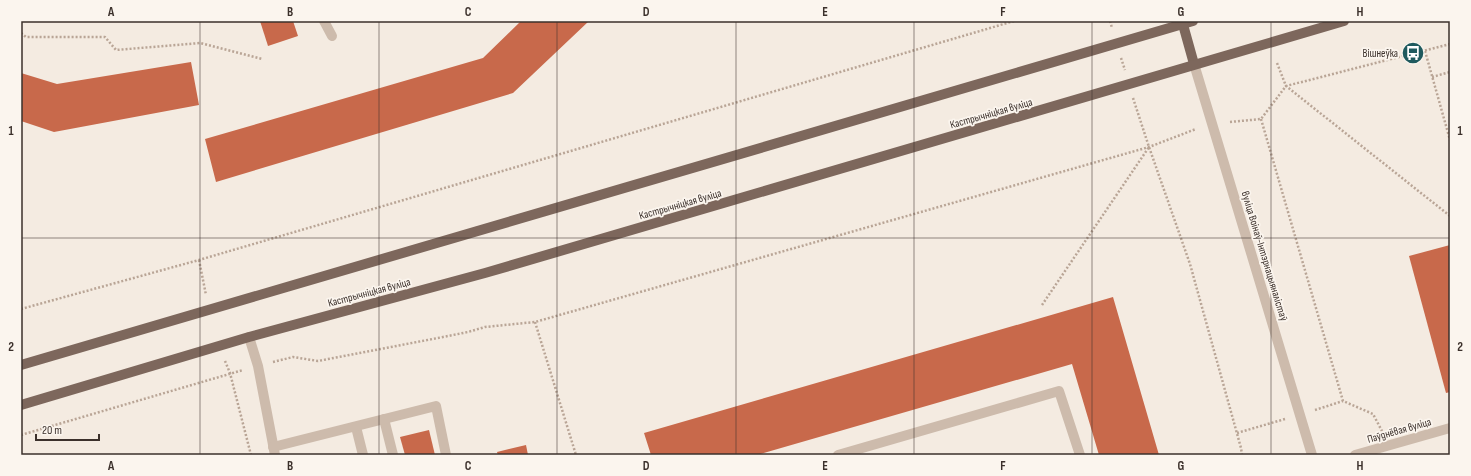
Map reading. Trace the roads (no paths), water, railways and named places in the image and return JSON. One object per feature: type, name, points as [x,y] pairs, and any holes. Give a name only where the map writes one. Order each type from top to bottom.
[{"type":"main road","points":[[21,365],[1182,22],[1193,21]]},
{"type":"main road","name":"Кастрычніцкая вуліца","points":[[21,405],[249,337],[501,269],[1344,21]]},
{"type":"main road","points":[[1182,22],[1194,64]]},
{"type":"street","points":[[324,21],[332,36]]},
{"type":"street","name":"вуліца Воінаў-Інтэрнацыяналістаў","points":[[1194,64],[1312,455]]},
{"type":"street","points":[[249,337],[258,366],[274,451],[384,419],[436,406],[446,455]]},
{"type":"street","points":[[838,455],[1059,391],[1080,455]]},
{"type":"street","points":[[384,419],[393,455]]},
{"type":"street","points":[[356,427],[363,455]]},
{"type":"street","name":"Паўднёвая вуліца","points":[[1355,455],[1450,429]]},
{"type":"place","name":"Вішнеўка","points":[[1413,53]]}]
